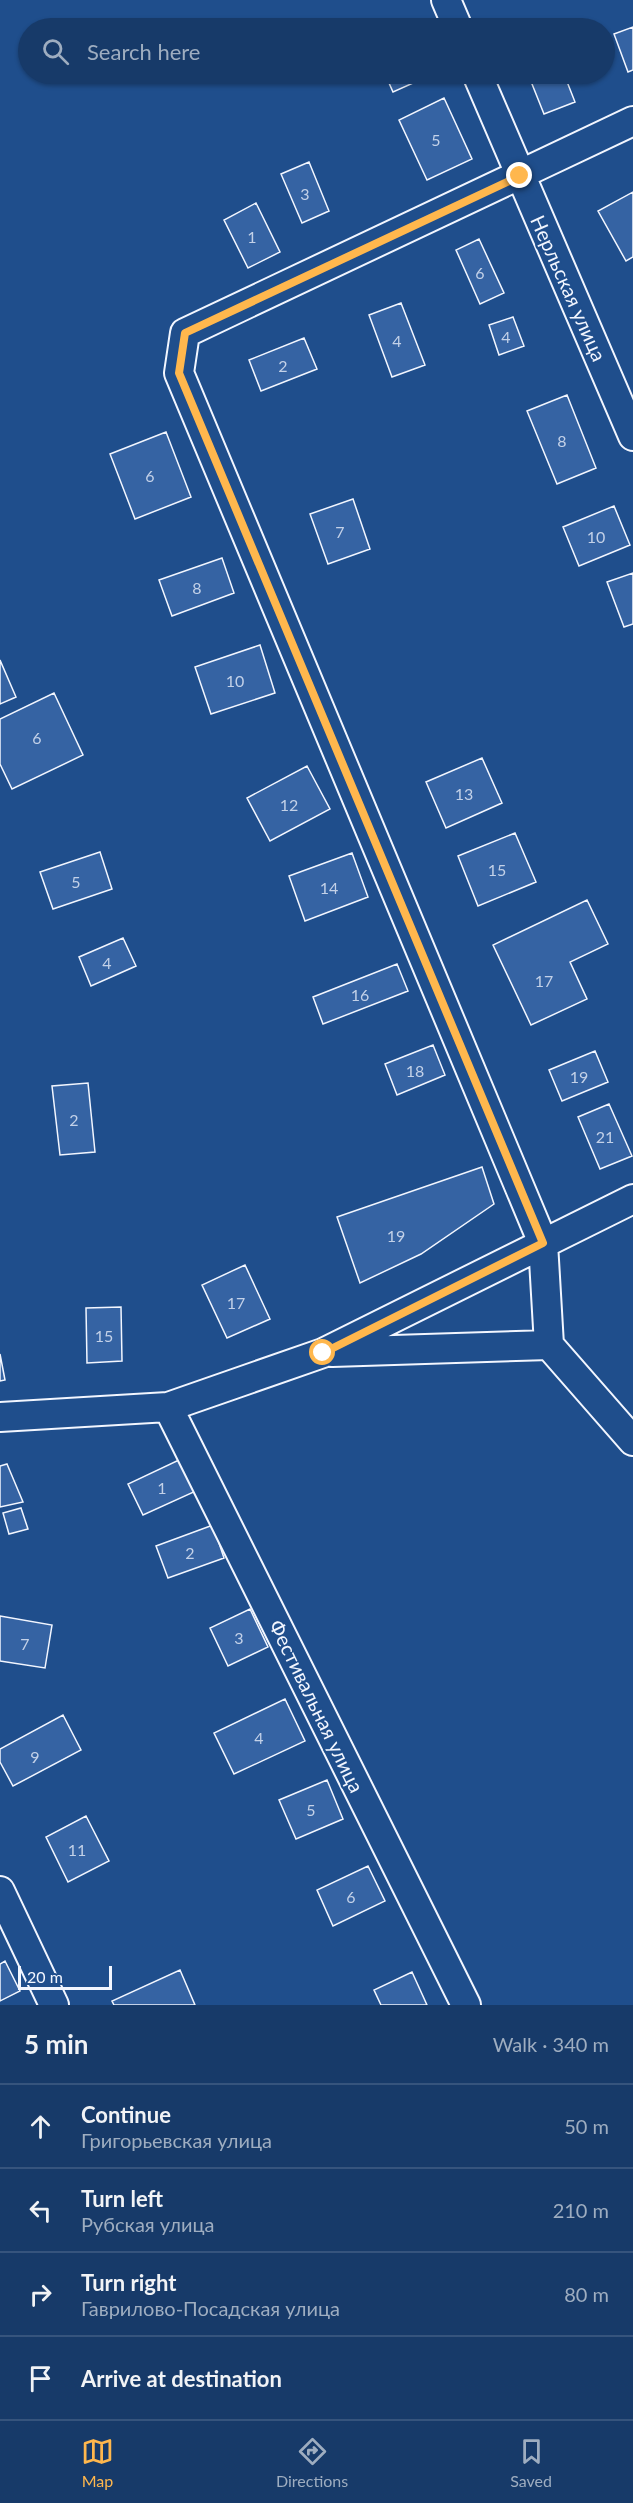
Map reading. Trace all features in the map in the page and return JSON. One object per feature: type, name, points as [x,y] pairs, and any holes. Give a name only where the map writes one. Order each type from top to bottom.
[{"type":"street","points":[[446,0],[454,18]]},
{"type":"street","name":"Нерльская улица","points":[[481,84],[633,436]]},
{"type":"street","points":[[633,121],[185,333],[179,373],[543,1243],[549,1345],[633,1441]]},
{"type":"street","points":[[0,1417],[168,1407],[323,1353],[633,1199]]},
{"type":"street","points":[[323,1353],[549,1345]]},
{"type":"street","name":"Фестивальная улица","points":[[168,1407],[466,2005]]},
{"type":"street","points":[[0,1891],[54,2005]]},
{"type":"building","points":[[633,27],[633,70],[628,72],[615,34]]},
{"type":"building","points":[[389,84],[411,84],[393,92]]},
{"type":"building","points":[[532,84],[568,84],[575,102],[544,114]]},
{"type":"building","points":[[444,98],[472,159],[427,180],[399,120]]},
{"type":"building","points":[[309,162],[329,211],[302,223],[281,174]]},
{"type":"building","points":[[633,192],[633,257],[626,261],[598,211]]},
{"type":"building","points":[[256,203],[280,252],[248,268],[224,220]]},
{"type":"building","points":[[479,239],[504,293],[480,304],[456,250]]},
{"type":"building","points":[[401,303],[425,365],[392,377],[369,315]]},
{"type":"building","points":[[513,317],[524,346],[499,355],[489,325]]},
{"type":"building","points":[[304,338],[317,369],[261,391],[249,360]]},
{"type":"building","points":[[567,395],[596,468],[557,484],[527,411]]},
{"type":"building","points":[[166,432],[191,497],[135,519],[110,454]]},
{"type":"building","points":[[353,499],[370,549],[328,564],[310,514]]},
{"type":"building","points":[[614,506],[630,545],[579,566],[563,527]]},
{"type":"building","points":[[222,558],[234,593],[172,616],[159,580]]},
{"type":"building","points":[[633,573],[633,624],[624,627],[607,582]]},
{"type":"building","points":[[260,645],[275,693],[211,714],[195,667]]},
{"type":"building","points":[[0,660],[16,697],[0,704]]},
{"type":"building","points":[[54,693],[83,755],[12,789],[0,764],[0,719]]},
{"type":"building","points":[[482,758],[502,803],[446,828],[426,782]]},
{"type":"building","points":[[307,766],[330,809],[270,841],[247,798]]},
{"type":"building","points":[[515,833],[536,882],[478,906],[458,856]]},
{"type":"building","points":[[100,852],[112,889],[53,909],[40,872]]},
{"type":"building","points":[[352,853],[368,897],[305,921],[289,876]]},
{"type":"building","points":[[587,900],[608,944],[570,962],[587,999],[531,1025],[493,945]]},
{"type":"building","points":[[123,938],[136,966],[91,986],[79,957]]},
{"type":"building","points":[[397,964],[408,991],[323,1024],[313,997]]},
{"type":"building","points":[[433,1045],[445,1075],[397,1095],[385,1064]]},
{"type":"building","points":[[595,1051],[608,1082],[562,1101],[549,1070]]},
{"type":"building","points":[[88,1083],[95,1152],[60,1155],[52,1086]]},
{"type":"building","points":[[609,1104],[632,1156],[600,1169],[578,1117]]},
{"type":"building","points":[[482,1167],[494,1204],[421,1254],[360,1283],[337,1217]]},
{"type":"building","points":[[245,1265],[270,1319],[227,1338],[202,1285]]},
{"type":"building","points":[[121,1307],[122,1361],[87,1363],[86,1308]]},
{"type":"building","points":[[0,1354],[5,1380],[0,1381]]},
{"type":"building","points":[[181,1459],[196,1491],[143,1515],[128,1484]]},
{"type":"building","points":[[7,1464],[23,1502],[0,1507],[0,1466]]},
{"type":"building","points":[[21,1508],[28,1529],[9,1534],[3,1513]]},
{"type":"building","points":[[213,1525],[224,1558],[168,1578],[156,1546]]},
{"type":"building","points":[[250,1609],[268,1647],[228,1666],[210,1628]]},
{"type":"building","points":[[0,1616],[52,1625],[45,1668],[0,1661]]},
{"type":"building","points":[[285,1699],[305,1741],[234,1774],[214,1733]]},
{"type":"building","points":[[63,1715],[81,1750],[13,1786],[0,1762],[0,1749]]},
{"type":"building","points":[[327,1780],[343,1819],[296,1839],[279,1800]]},
{"type":"building","points":[[86,1816],[109,1861],[68,1882],[46,1837]]},
{"type":"building","points":[[368,1866],[385,1901],[333,1926],[317,1890]]},
{"type":"building","points":[[5,1961],[20,1991],[0,2001],[0,1964]]},
{"type":"building","points":[[180,1970],[195,2005],[114,2005],[112,2001]]},
{"type":"building","points":[[412,1972],[427,2005],[381,2005],[374,1990]]},
{"type":"route","points":[[323,1353],[543,1243],[179,373],[185,333],[520,176]]}]
